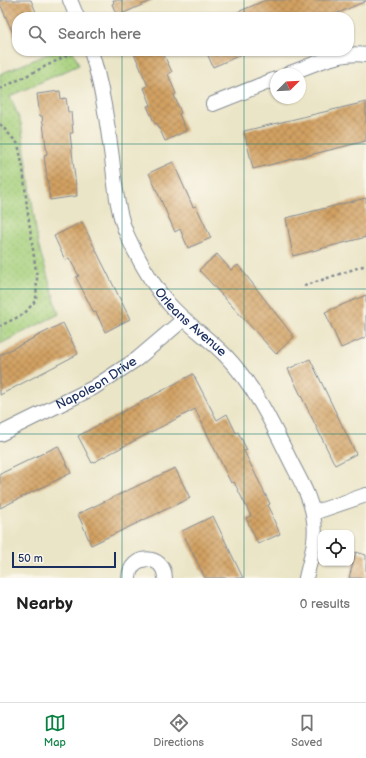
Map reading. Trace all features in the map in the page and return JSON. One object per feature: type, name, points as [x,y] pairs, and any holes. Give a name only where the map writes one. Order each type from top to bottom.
[{"type":"street","points":[[70,0],[75,12]]},
{"type":"street","points":[[354,54],[366,54]]},
{"type":"street","name":"Orleans Avenue","points":[[93,56],[99,76],[105,108],[118,200],[128,235],[139,260],[152,281],[184,319],[225,355],[254,390],[269,417],[305,489],[313,514],[314,541],[306,578]]},
{"type":"street","points":[[305,68],[342,56]]},
{"type":"street","points":[[213,104],[270,81]]},
{"type":"street","name":"Napoleon Drive","points":[[0,434],[93,388],[137,359],[184,319]]},
{"type":"street","points":[[313,514],[366,495]]},
{"type":"street","points":[[129,578],[132,566],[140,560],[146,559],[153,560],[159,564],[164,570],[165,578]]},
{"type":"path","points":[[0,89],[66,56]]},
{"type":"path","points":[[0,124],[18,144],[23,168],[37,278],[36,300],[24,314],[0,326]]},
{"type":"path","points":[[304,286],[366,265]]},
{"type":"green space","points":[[43,56],[75,56],[79,65],[10,96],[21,123],[38,244],[59,314],[0,344],[0,74]]},
{"type":"building","points":[[0,0],[31,0],[36,12],[12,12],[12,31],[0,4]]},
{"type":"building","points":[[113,0],[153,0],[126,12],[115,12],[112,4],[114,3]]},
{"type":"building","points":[[266,0],[366,0],[341,12],[238,12]]},
{"type":"building","points":[[135,56],[164,56],[172,72],[168,74],[176,94],[174,95],[181,113],[179,114],[186,131],[165,141],[147,106],[151,105],[144,88],[148,86]]},
{"type":"building","points":[[208,56],[238,56],[213,67]]},
{"type":"building","points":[[60,91],[61,99],[66,98],[68,112],[71,112],[73,133],[70,133],[77,196],[50,200],[44,155],[47,154],[42,116],[40,116],[37,94]]},
{"type":"building","points":[[366,102],[366,141],[253,169],[244,131]]},
{"type":"building","points":[[173,162],[193,207],[196,206],[211,238],[188,248],[180,229],[175,232],[149,173]]},
{"type":"building","points":[[366,198],[366,237],[293,256],[286,218]]},
{"type":"building","points":[[82,222],[130,319],[105,332],[96,312],[94,313],[76,277],[79,276],[69,258],[65,260],[54,236]]},
{"type":"building","points":[[217,254],[231,270],[238,265],[294,337],[276,354],[199,270]]},
{"type":"building","points":[[366,295],[366,337],[341,348],[325,312]]},
{"type":"building","points":[[63,323],[78,354],[0,395],[0,355]]},
{"type":"building","points":[[310,359],[356,454],[335,465],[288,369]]},
{"type":"building","points":[[193,374],[217,420],[227,414],[236,433],[238,432],[247,450],[244,451],[270,504],[268,505],[280,534],[258,544],[246,518],[251,516],[234,482],[231,483],[195,409],[92,463],[78,436]]},
{"type":"building","points":[[58,446],[71,473],[0,508],[0,474]]},
{"type":"building","points":[[175,468],[190,498],[91,545],[78,514]]},
{"type":"building","points":[[213,516],[243,578],[205,578],[182,531]]},
{"type":"building","points":[[356,552],[366,555],[366,578],[349,578],[352,566],[354,566]]}]
